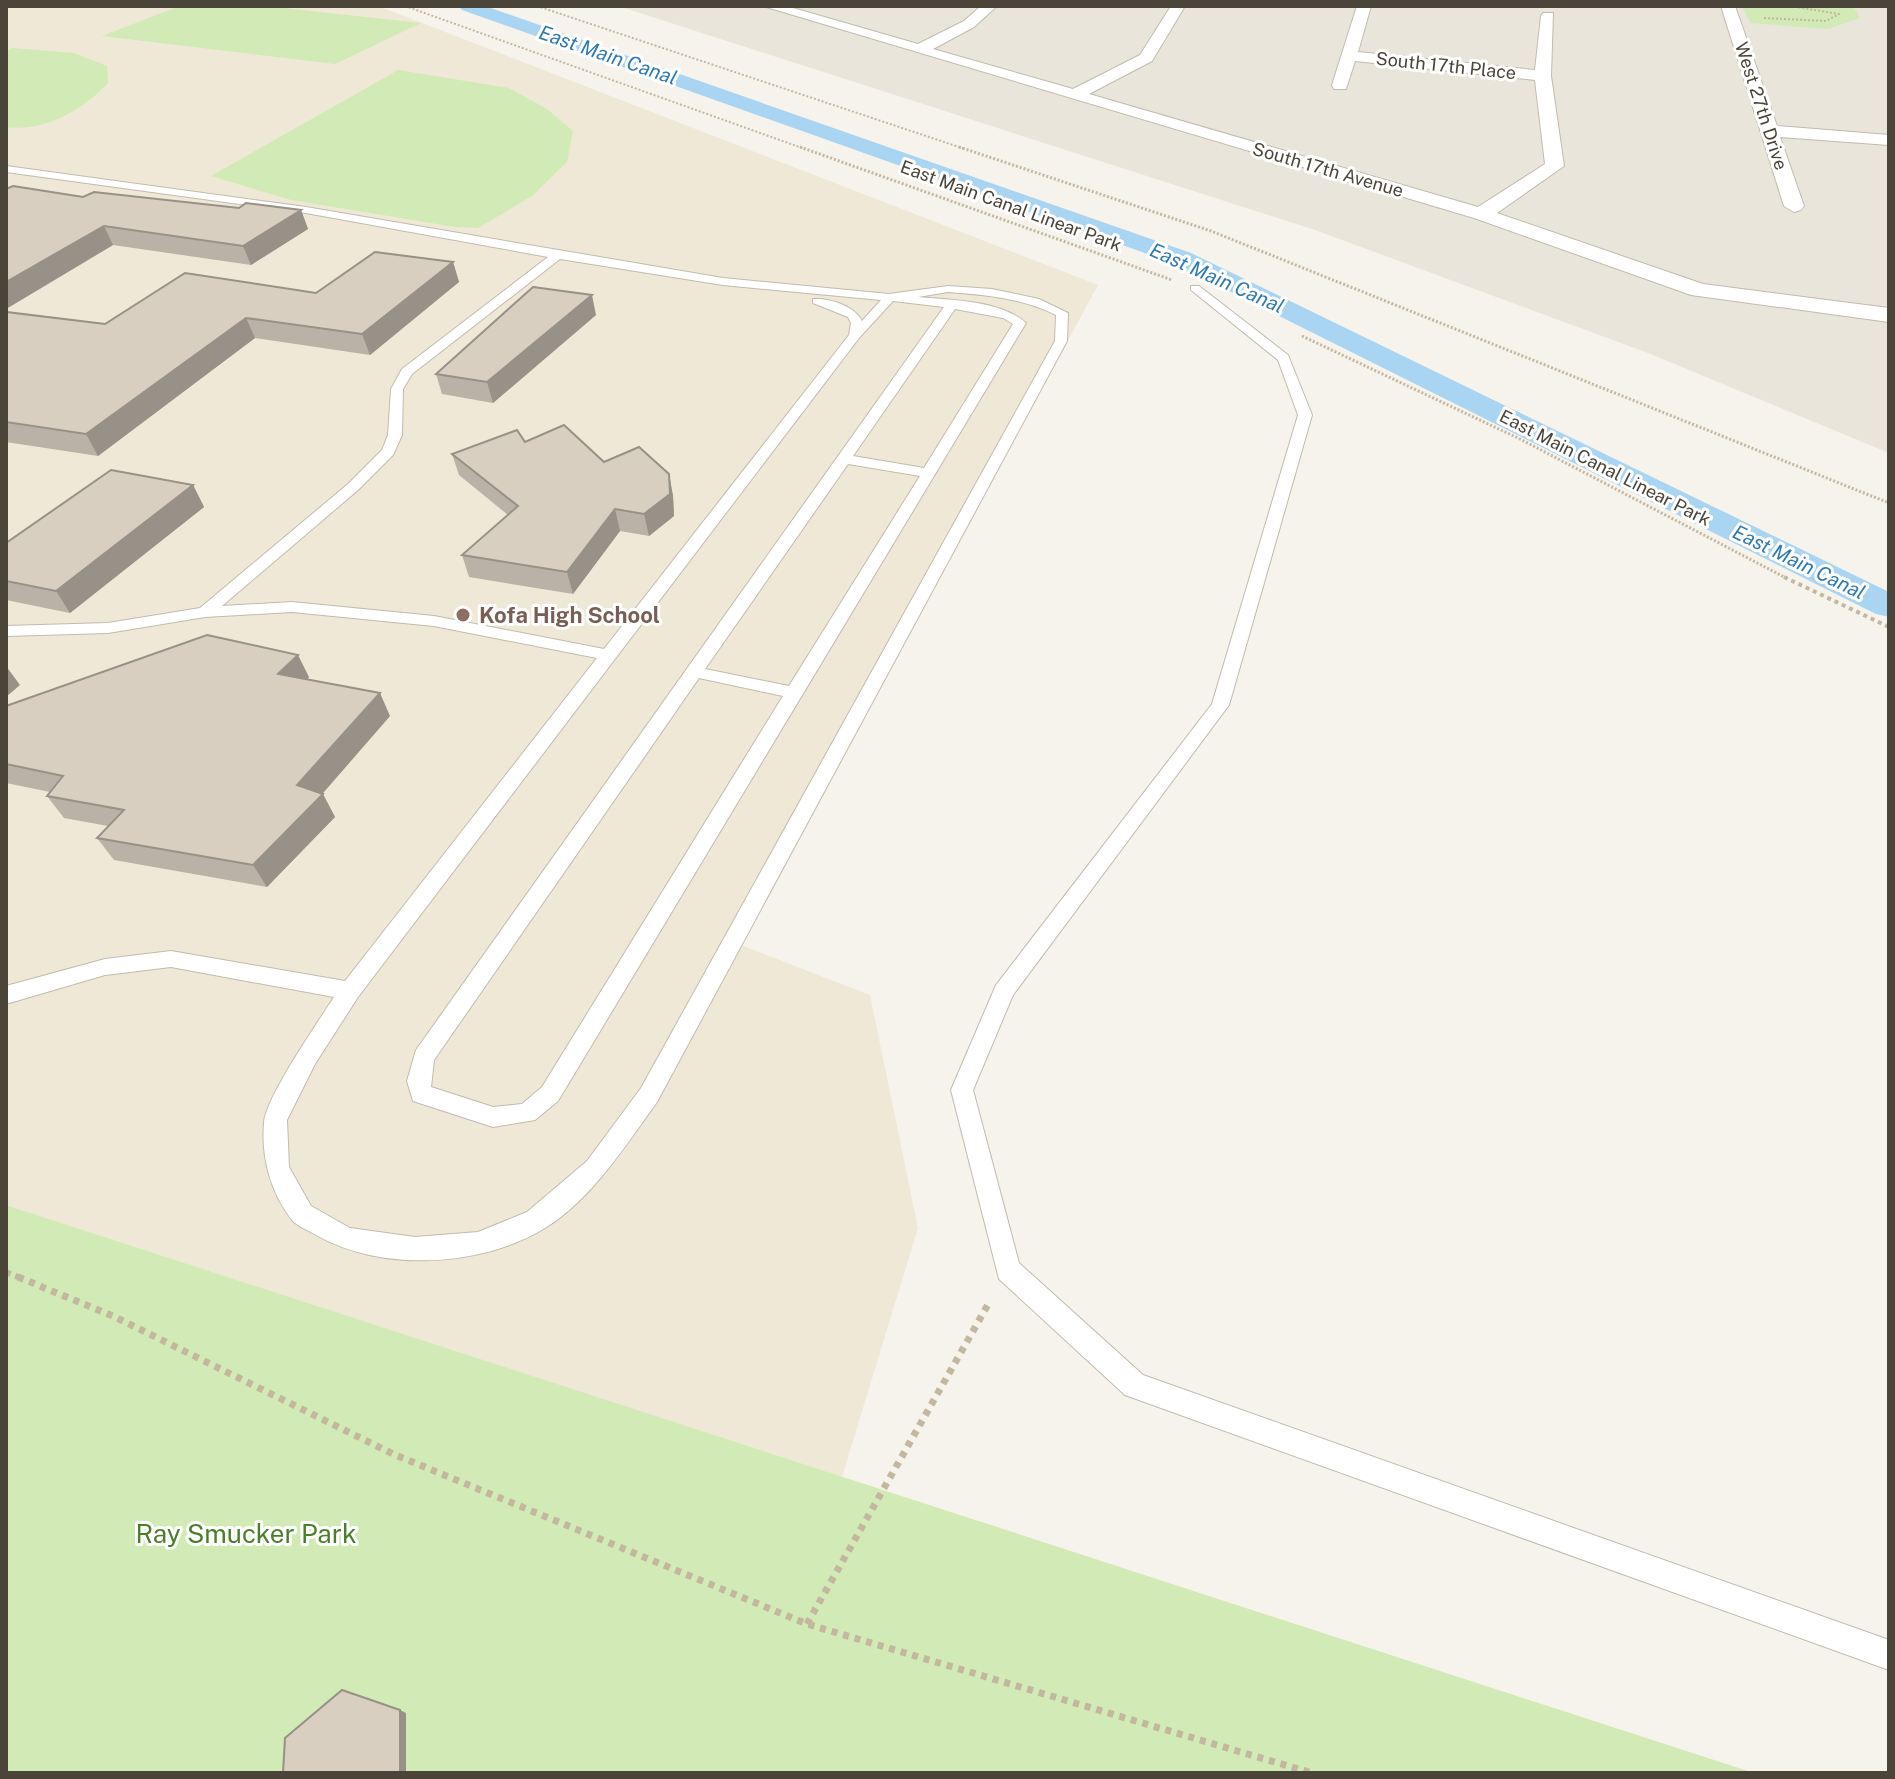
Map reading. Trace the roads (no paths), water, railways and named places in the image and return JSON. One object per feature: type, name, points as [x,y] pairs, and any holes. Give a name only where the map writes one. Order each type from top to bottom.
[{"type":"street","points":[[921,49],[969,24],[990,6]]},
{"type":"street","points":[[1075,95],[1146,58],[1178,6]]},
{"type":"street","points":[[1340,85],[1364,6]]},
{"type":"street","name":"South 17th Avenue","points":[[784,7],[1481,214],[1699,290],[1889,315]]},
{"type":"street","name":"West 27th Drive","points":[[1729,11],[1794,206]]},
{"type":"street","points":[[1481,214],[1555,166],[1543,76],[1548,16]]},
{"type":"street","name":"South 17th Place","points":[[1349,56],[1543,76]]},
{"type":"street","points":[[1768,131],[1889,140]]},
{"type":"lane","points":[[6,169],[306,210],[556,256],[771,288],[891,297],[1006,314],[1020,323],[550,1094],[527,1113],[493,1117],[421,1094],[418,1081],[424,1057],[951,306]]},
{"type":"lane","points":[[42,189],[66,177]]},
{"type":"lane","points":[[205,612],[353,487],[388,452],[395,435],[397,389],[407,372],[556,256]]},
{"type":"lane","points":[[771,288],[838,307],[853,315],[857,323],[855,335]]},
{"type":"lane","points":[[1195,288],[1284,358],[1305,415],[1220,705],[1004,991],[962,1090],[1008,1270],[1135,1385],[1889,1655]]},
{"type":"lane","points":[[948,289],[1018,296],[1046,304],[1062,313],[1061,341],[649,1095],[595,1169],[536,1220],[478,1244],[415,1249],[347,1239],[302,1214],[277,1168],[275,1120],[307,1057],[350,991],[855,335],[891,297],[948,289]]},
{"type":"lane","points":[[844,459],[929,473]]},
{"type":"lane","points":[[6,631],[108,628],[205,612],[292,607],[434,621],[609,655]]},
{"type":"lane","points":[[694,672],[794,693]]},
{"type":"lane","points":[[6,995],[105,967],[171,959],[350,991]]},
{"type":"waterway","name":"East Main Canal","points":[[468,6],[1182,258],[1889,606]]},
{"type":"place","name":"Kofa High School","points":[[463,615]]},
{"type":"park label","name":"Ray Smucker Park","points":[[246,1534]]}]
